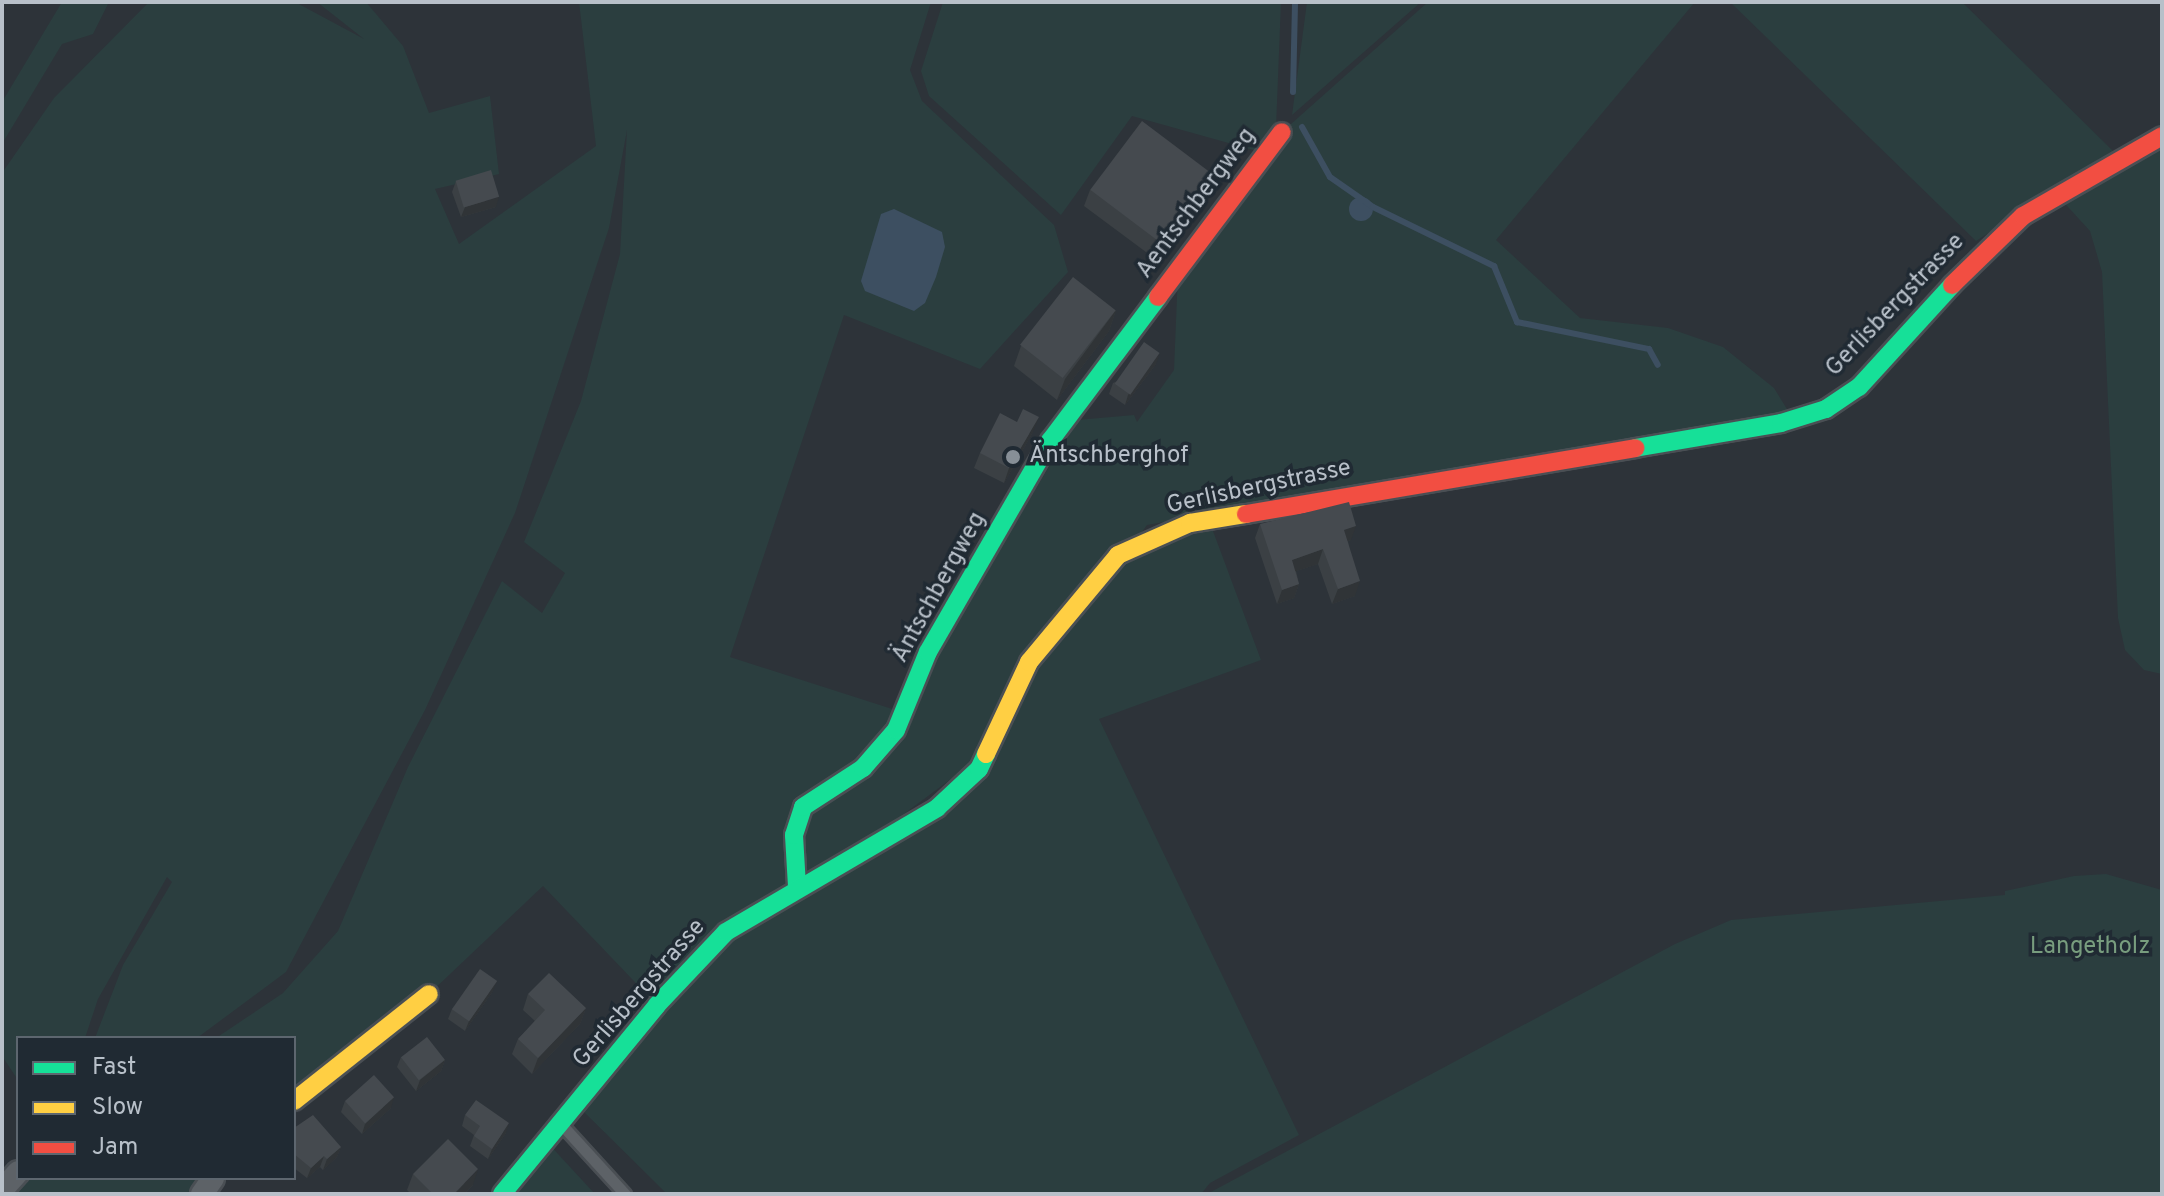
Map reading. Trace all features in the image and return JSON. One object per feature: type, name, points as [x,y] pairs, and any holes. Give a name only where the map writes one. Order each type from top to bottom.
[{"type":"street","name":"Aentschbergweg","points":[[1149,306],[1282,132]]},
{"type":"street","name":"Gerlisbergstrasse","points":[[502,1194],[657,1005],[726,932],[797,886],[937,808],[979,769],[1029,662],[1118,555],[1144,539],[1190,523],[1781,423],[1826,409],[1859,387],[1985,249],[2023,216],[2162,136]]},
{"type":"street","name":"Äntschbergweg","points":[[797,886],[794,835],[803,807],[863,768],[896,730],[928,652],[1050,441],[1149,306]]},
{"type":"street","points":[[296,1099],[429,994]]},
{"type":"street","points":[[2,1190],[16,1174]]},
{"type":"lane","points":[[561,1124],[625,1194]]},
{"type":"green space","points":[[62,2],[109,2],[93,34],[62,44],[2,144],[2,102]]},
{"type":"green space","points":[[149,2],[295,2],[364,39],[317,2],[366,2],[403,46],[429,113],[490,96],[499,174],[435,189],[459,244],[596,146],[579,2],[931,2],[910,70],[922,101],[1054,225],[1068,272],[980,369],[844,315],[730,657],[911,715],[936,655],[1077,420],[1134,415],[1137,422],[1174,370],[1178,272],[1282,132],[1428,2],[1695,2],[1496,240],[1580,318],[1668,328],[1723,347],[1774,388],[1790,414],[1147,525],[971,764],[653,1001],[543,886],[429,994],[296,1099],[296,1036],[219,1036],[283,993],[338,931],[408,767],[502,581],[542,613],[565,573],[524,542],[581,401],[620,254],[627,130],[609,228],[515,513],[425,710],[286,972],[200,1036],[96,1036],[123,965],[172,882],[167,877],[98,999],[86,1036],[16,1036],[16,1077],[2,1056],[2,173],[54,98]]},
{"type":"green space","points":[[943,2],[1281,2],[1276,128],[1257,151],[1132,116],[1061,215],[929,96],[921,71]]},
{"type":"green space","points":[[1307,2],[1421,2],[1292,115]]},
{"type":"green space","points":[[1730,2],[1962,2],[2114,152],[1976,241]]},
{"type":"green space","points":[[2162,136],[2162,674],[2144,670],[2125,650],[2118,618],[2102,272],[2090,231],[2057,195]]},
{"type":"green space","points":[[1210,523],[1261,660],[1099,719],[1299,1135],[1210,1183],[1201,1194],[667,1194],[581,1109],[728,938],[939,812],[1033,664],[1121,560]]},
{"type":"green space","name":"Langetholz","points":[[2106,874],[2162,890],[2162,1194],[1207,1194],[1675,944],[1731,920],[2005,895],[2005,891],[2074,876]]},
{"type":"green space","points":[[546,1141],[595,1194],[502,1194]]},
{"type":"green space","points":[[19,1180],[213,1180],[213,1194],[19,1194]]},
{"type":"water","points":[[1361,197],[1370,200],[1373,209],[1370,218],[1361,221],[1352,218],[1349,209],[1352,200]]},
{"type":"water","points":[[894,209],[942,232],[945,247],[925,303],[914,311],[865,291],[861,281],[881,214]]},
{"type":"building","points":[[1142,121],[1211,173],[1159,241],[1090,190]]},
{"type":"building","points":[[491,170],[499,197],[464,208],[456,181]]},
{"type":"building","points":[[1073,277],[1116,310],[1063,378],[1020,345]]},
{"type":"building","points":[[1144,342],[1160,353],[1130,395],[1115,384]]},
{"type":"building","points":[[1023,409],[1039,417],[1009,468],[980,453],[1000,413],[1017,422]]},
{"type":"building","points":[[1349,502],[1356,526],[1344,530],[1360,581],[1338,589],[1323,549],[1292,560],[1299,584],[1282,590],[1260,524]]},
{"type":"building","points":[[480,969],[497,981],[469,1021],[452,1009]]},
{"type":"building","points":[[549,973],[586,1008],[538,1058],[518,1039],[545,1010],[528,994]]},
{"type":"building","points":[[427,1037],[445,1060],[419,1080],[401,1057]]},
{"type":"building","points":[[374,1075],[394,1097],[365,1123],[345,1101]]},
{"type":"building","points":[[476,1100],[509,1123],[492,1149],[474,1136],[480,1126],[465,1115]]},
{"type":"building","points":[[313,1115],[341,1147],[311,1168],[296,1156],[296,1127]]},
{"type":"building","points":[[448,1139],[478,1169],[454,1194],[433,1194],[413,1174]]},
{"type":"waterway","points":[[1293,92],[1295,2]]},
{"type":"waterway","points":[[1302,127],[1330,177],[1373,207],[1494,266],[1517,322],[1649,349],[1658,365]]},
{"type":"traffic: fast","points":[[1635,448],[1781,423],[1826,409],[1859,387],[1952,285]]},
{"type":"traffic: fast","points":[[797,886],[794,835],[803,807],[863,768],[896,730],[928,652],[1050,441],[1158,297]]},
{"type":"traffic: fast","points":[[502,1194],[657,1005],[726,932],[937,808],[979,769],[986,754]]},
{"type":"traffic: slow","points":[[986,754],[1029,662],[1118,555],[1190,523],[1246,514]]},
{"type":"traffic: slow","points":[[296,1099],[429,994]]},
{"type":"traffic: jam","points":[[1158,297],[1282,132]]},
{"type":"traffic: jam","points":[[1952,285],[2023,216],[2162,136]]},
{"type":"traffic: jam","points":[[1246,514],[1635,448]]},
{"type":"place","name":"Äntschberghof","points":[[1013,457]]}]
